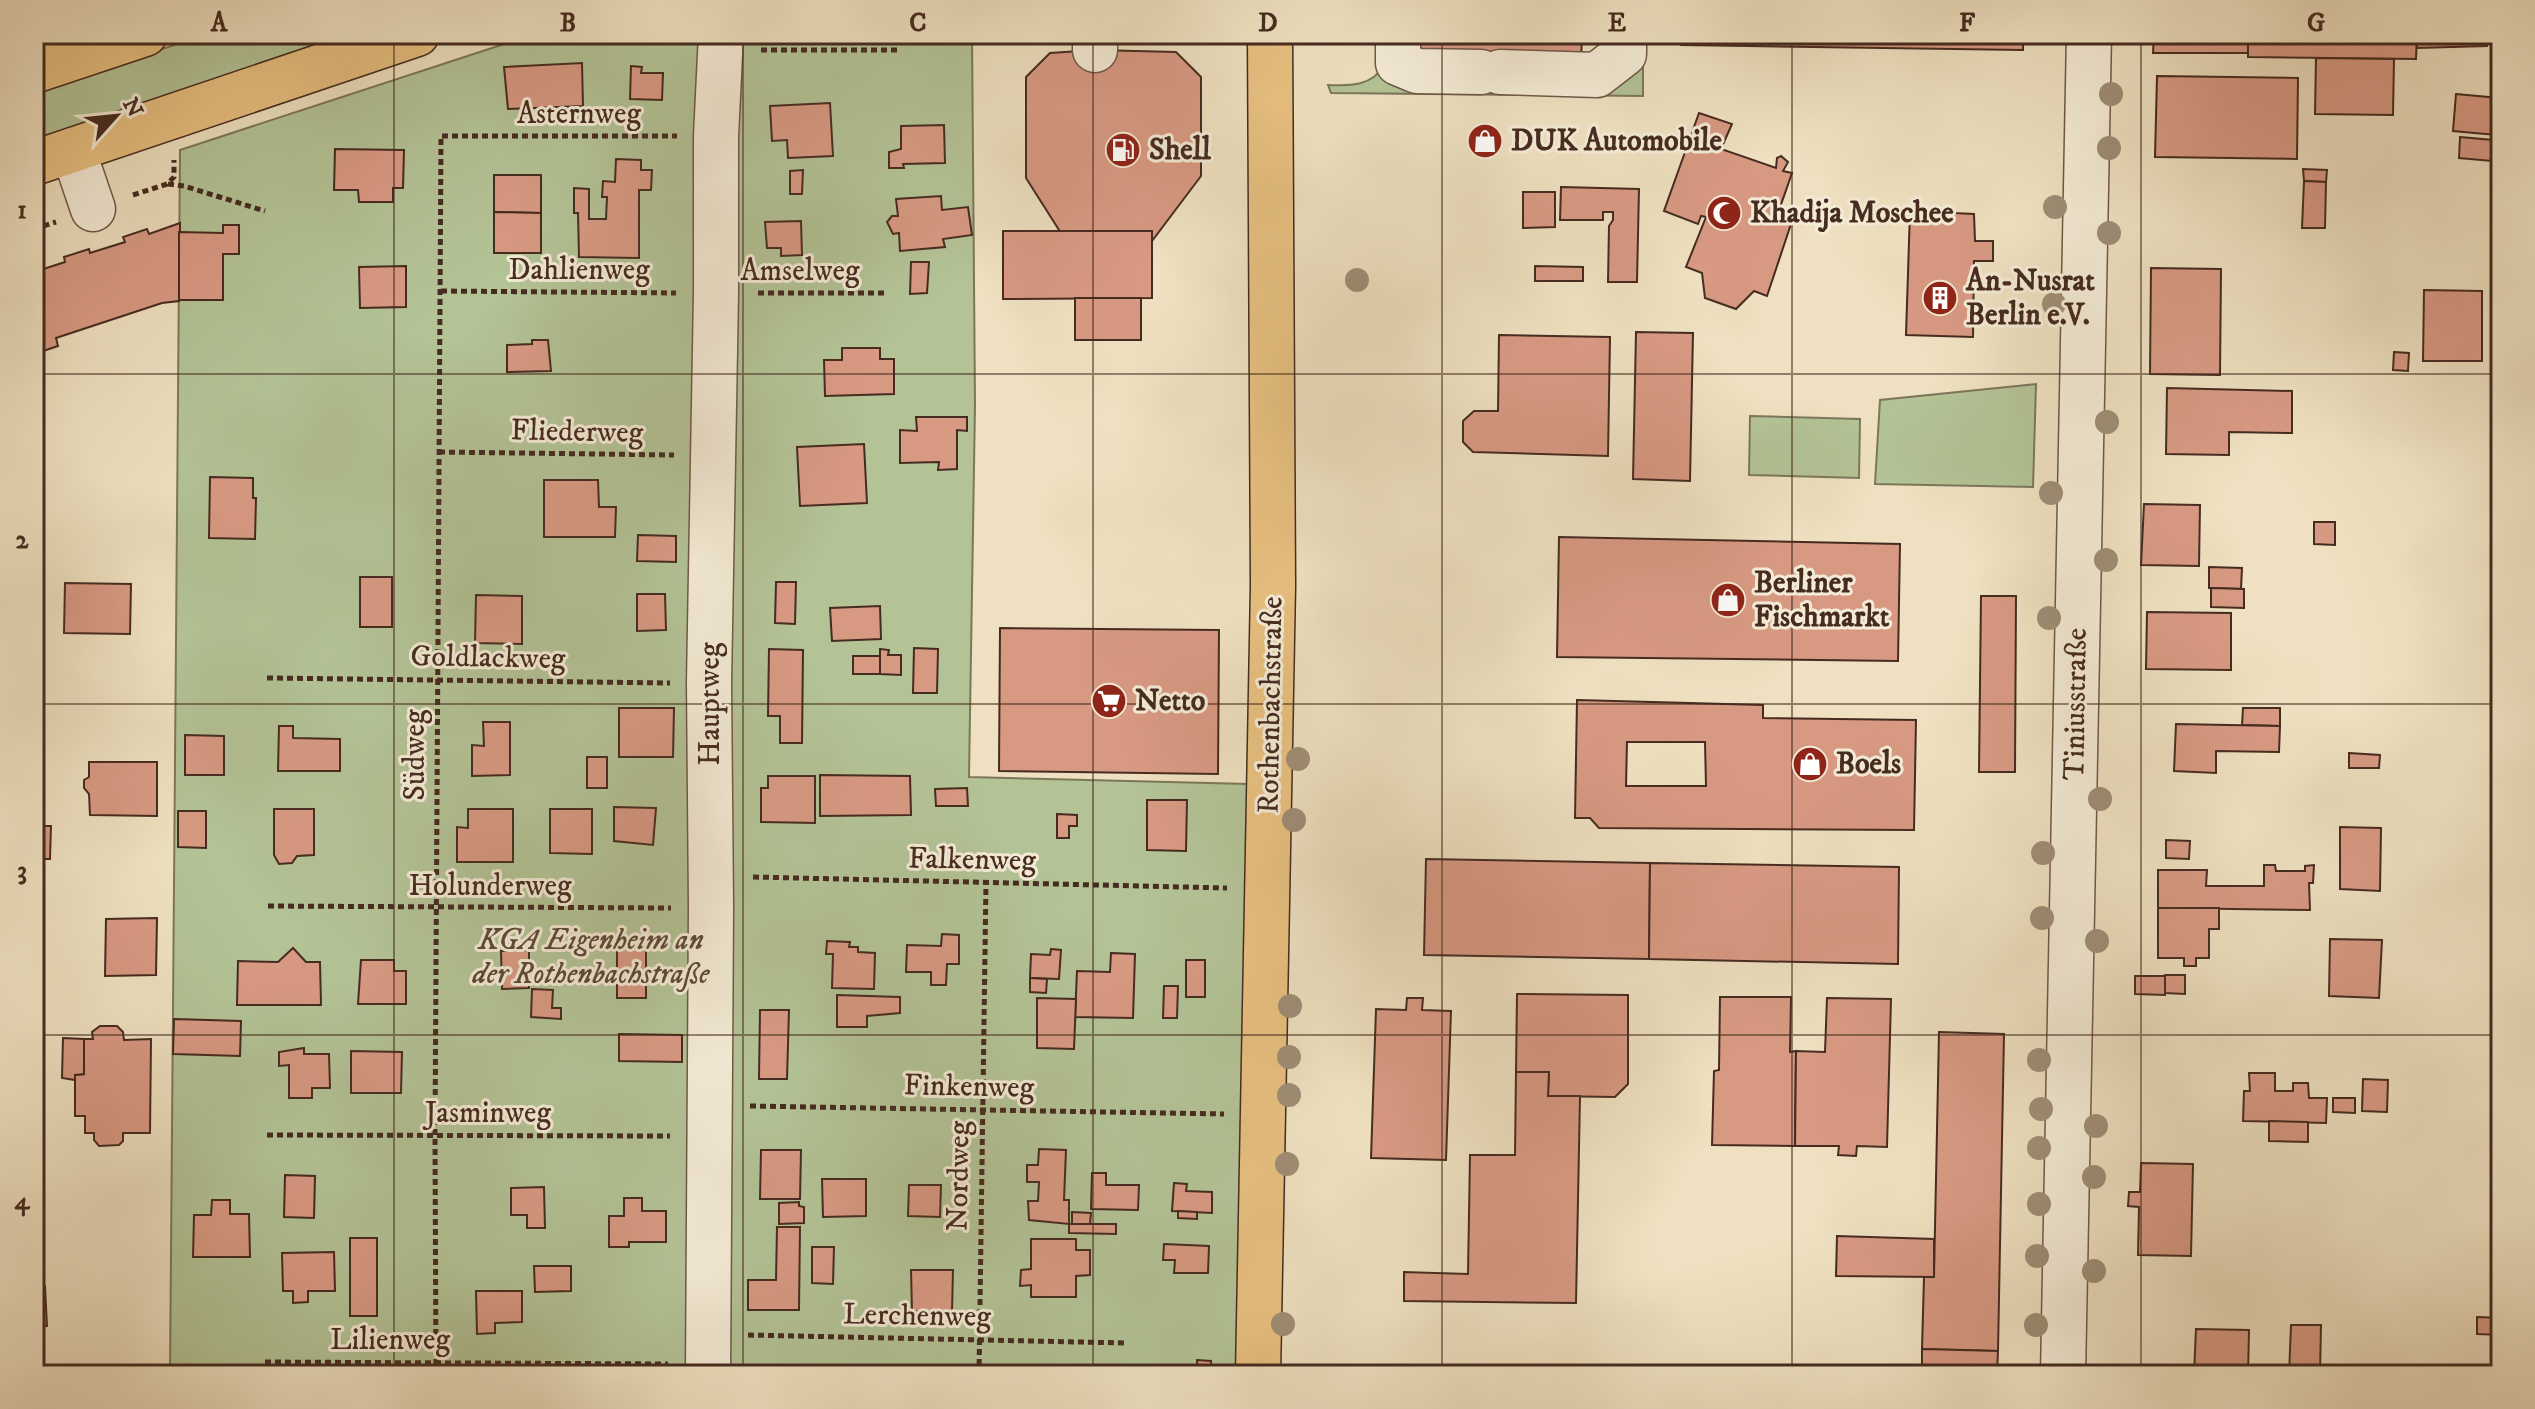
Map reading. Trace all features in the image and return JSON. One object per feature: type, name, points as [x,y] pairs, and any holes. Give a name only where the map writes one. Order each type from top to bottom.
[{"type":"main road","points":[[34,71],[145,34]]},
{"type":"main road","points":[[54,157],[417,34]]},
{"type":"main road","name":"Rothenbachstraße","points":[[1258,1375],[1273,586],[1270,34]]},
{"type":"street","points":[[1398,34],[1398,63],[1417,71],[1597,75],[1624,54],[1624,34]]},
{"type":"street","name":"Tiniusstraße","points":[[2063,1375],[2089,34]]},
{"type":"street","name":"Hauptweg","points":[[708,1358],[709,683],[716,136],[721,42]]},
{"type":"street","points":[[54,157],[93,209]]},
{"type":"path","points":[[721,42],[898,50]]},
{"type":"path","name":"Asternweg","points":[[441,136],[716,136]]},
{"type":"path","name":"Südweg","points":[[436,1375],[441,136]]},
{"type":"path","points":[[167,184],[184,186],[265,211]]},
{"type":"path","points":[[34,217],[38,228]]},
{"type":"path","name":"Dahlienweg","points":[[441,291],[716,293]]},
{"type":"path","name":"Amselweg","points":[[716,293],[884,293]]},
{"type":"path","name":"Fliederweg","points":[[439,452],[714,456]]},
{"type":"path","name":"Goldlackweg","points":[[267,678],[709,683]]},
{"type":"path","name":"Falkenweg","points":[[711,892],[986,882],[1232,889]]},
{"type":"path","name":"Nordweg","points":[[979,1375],[986,882]]},
{"type":"path","name":"Holunderweg","points":[[268,906],[437,908],[711,892]]},
{"type":"path","name":"Finkenweg","points":[[709,1121],[982,1109],[1228,1114]]},
{"type":"path","name":"Jasminweg","points":[[267,1135],[435,1134],[709,1121]]},
{"type":"path","name":"Lerchenweg","points":[[708,1358],[979,1338],[1126,1343]]},
{"type":"path","name":"Lilienweg","points":[[265,1362],[708,1358]]},
{"type":"green space","points":[[207,34],[362,34],[34,142],[34,92]]},
{"type":"green space","name":"KGA Eigenheim an der Rothenbachstraße","points":[[535,34],[972,34],[975,405],[969,777],[1249,784],[1239,1375],[170,1375],[180,150]]},
{"type":"green space","points":[[1643,34],[1643,96],[1331,93],[1328,85],[1352,85],[1367,81],[1384,65],[1611,85]]},
{"type":"green space","points":[[2036,384],[2033,487],[1875,484],[1880,400]]},
{"type":"green space","points":[[1750,416],[1860,419],[1859,478],[1749,475]]},
{"type":"building","points":[[846,34],[894,34],[894,38],[846,38]]},
{"type":"building","points":[[1413,34],[1582,34],[1581,62],[1412,60]]},
{"type":"building","points":[[1681,34],[2023,34],[2023,50],[1681,45]]},
{"type":"building","points":[[2154,34],[2248,34],[2248,53],[2153,53]]},
{"type":"building","points":[[2248,34],[2417,34],[2416,59],[2248,57]]},
{"type":"building","points":[[2417,34],[2487,34],[2487,46],[2417,48]]},
{"type":"building","points":[[1095,50],[1176,52],[1201,77],[1201,176],[1152,241],[1066,241],[1026,178],[1026,77],[1050,53]]},
{"type":"building","points":[[2316,58],[2394,59],[2393,115],[2315,114]]},
{"type":"building","points":[[582,63],[583,106],[508,109],[504,67]]},
{"type":"building","points":[[631,66],[642,67],[641,73],[663,73],[662,100],[630,99]]},
{"type":"building","points":[[2157,76],[2298,78],[2297,159],[2155,157]]},
{"type":"building","points":[[2456,94],[2499,98],[2496,135],[2453,131]]},
{"type":"building","points":[[830,103],[833,156],[788,158],[787,140],[772,141],[770,106]]},
{"type":"building","name":"Khadija Moschee","points":[[1699,113],[1732,124],[1721,149],[1776,168],[1777,158],[1781,156],[1788,162],[1783,171],[1792,173],[1777,216],[1792,221],[1767,296],[1754,291],[1736,309],[1705,298],[1702,273],[1686,267],[1706,217],[1701,216],[1698,224],[1664,211]]},
{"type":"building","points":[[944,125],[945,163],[903,164],[904,168],[889,168],[889,152],[901,149],[901,126]]},
{"type":"building","points":[[2460,137],[2493,140],[2492,161],[2459,158]]},
{"type":"building","points":[[335,149],[404,150],[403,188],[393,188],[393,202],[359,202],[358,190],[334,190]]},
{"type":"building","points":[[616,159],[641,160],[641,170],[652,170],[651,190],[639,190],[639,258],[579,257],[574,188],[589,189],[589,219],[606,219],[607,197],[602,197],[603,181],[615,182]]},
{"type":"building","points":[[2303,169],[2327,170],[2326,182],[2304,181]]},
{"type":"building","points":[[803,170],[802,194],[790,194],[790,171]]},
{"type":"building","points":[[494,175],[541,175],[541,213],[494,212]]},
{"type":"building","points":[[2304,181],[2326,182],[2325,228],[2302,228]]},
{"type":"building","points":[[1561,187],[1639,189],[1637,282],[1608,282],[1609,226],[1613,212],[1603,212],[1603,220],[1560,220]]},
{"type":"building","points":[[1523,192],[1555,192],[1555,227],[1523,228]]},
{"type":"building","points":[[941,196],[942,210],[968,207],[972,235],[943,239],[945,247],[900,251],[899,233],[893,234],[887,222],[892,216],[898,216],[896,199]]},
{"type":"building","name":"An-Nusrat Berlin e.V.","points":[[1910,211],[1974,214],[1975,241],[1993,241],[1993,261],[1974,261],[1973,337],[1906,335]]},
{"type":"building","points":[[494,212],[541,213],[541,253],[494,253]]},
{"type":"building","points":[[801,221],[802,255],[781,256],[781,248],[767,248],[765,222]]},
{"type":"building","points":[[180,223],[179,301],[162,303],[56,338],[58,346],[34,354],[34,272],[65,262],[64,257],[125,242],[123,237],[147,229],[149,234]]},
{"type":"building","points":[[223,225],[239,225],[239,254],[223,254],[223,300],[179,300],[179,232],[223,233]]},
{"type":"building","points":[[1003,231],[1152,231],[1152,298],[1003,299]]},
{"type":"building","points":[[911,262],[929,262],[927,293],[910,294]]},
{"type":"building","points":[[406,266],[406,307],[360,308],[359,267]]},
{"type":"building","points":[[1535,266],[1583,267],[1583,281],[1535,281]]},
{"type":"building","points":[[2151,268],[2221,269],[2220,375],[2150,374]]},
{"type":"building","points":[[2424,290],[2482,291],[2482,361],[2423,361]]},
{"type":"building","points":[[1075,298],[1141,298],[1141,340],[1075,340]]},
{"type":"building","points":[[1636,332],[1693,333],[1690,481],[1633,479]]},
{"type":"building","points":[[1499,335],[1610,337],[1608,456],[1473,452],[1463,442],[1463,421],[1474,411],[1498,411]]},
{"type":"building","points":[[532,340],[548,340],[551,371],[507,372],[507,345],[532,344]]},
{"type":"building","points":[[842,348],[880,348],[880,359],[894,359],[894,394],[825,396],[824,360],[842,360]]},
{"type":"building","points":[[2394,352],[2409,353],[2408,371],[2393,370]]},
{"type":"building","points":[[2167,388],[2292,391],[2292,433],[2229,432],[2229,455],[2166,454]]},
{"type":"building","points":[[916,417],[967,417],[967,431],[957,430],[957,469],[938,470],[939,462],[900,463],[900,430],[917,431]]},
{"type":"building","points":[[864,444],[867,503],[800,506],[797,447]]},
{"type":"building","points":[[210,477],[253,478],[255,539],[209,538]]},
{"type":"building","points":[[544,480],[598,480],[599,507],[616,507],[615,537],[544,537]]},
{"type":"building","points":[[2494,499],[2501,499],[2501,525],[2493,524]]},
{"type":"building","points":[[2144,504],[2200,505],[2199,566],[2141,565]]},
{"type":"building","points":[[2314,522],[2335,522],[2335,545],[2314,544]]},
{"type":"building","points":[[638,535],[676,536],[676,562],[637,561]]},
{"type":"building","name":"Berliner Fischmarkt","points":[[1559,537],[1900,544],[1898,661],[1557,657]]},
{"type":"building","points":[[2209,567],[2242,568],[2241,589],[2209,588]]},
{"type":"building","points":[[360,577],[392,577],[392,627],[360,627]]},
{"type":"building","points":[[776,582],[796,582],[795,624],[775,623]]},
{"type":"building","points":[[65,583],[131,584],[130,634],[64,633]]},
{"type":"building","points":[[2211,588],[2244,589],[2244,608],[2211,607]]},
{"type":"building","points":[[637,594],[665,594],[666,630],[637,631]]},
{"type":"building","points":[[476,595],[522,596],[522,644],[475,643]]},
{"type":"building","points":[[1981,596],[2016,596],[2015,772],[1979,772]]},
{"type":"building","points":[[880,606],[881,639],[832,641],[830,608]]},
{"type":"building","points":[[2147,612],[2231,613],[2231,670],[2146,669]]},
{"type":"building","name":"Netto","points":[[1000,628],[1219,630],[1218,774],[999,771]]},
{"type":"building","points":[[914,648],[938,649],[937,693],[913,693]]},
{"type":"building","points":[[769,649],[803,650],[802,743],[780,743],[780,716],[768,716]]},
{"type":"building","points":[[880,649],[889,650],[888,655],[901,655],[901,675],[880,674]]},
{"type":"building","points":[[853,656],[880,656],[880,674],[853,674]]},
{"type":"building","name":"Boels","points":[[1577,700],[1763,705],[1763,718],[1916,720],[1914,830],[1599,828],[1590,818],[1575,818]],"holes":[[[1627,742],[1705,742],[1706,786],[1626,786]]]},
{"type":"building","points":[[619,708],[674,708],[673,757],[619,757]]},
{"type":"building","points":[[2243,708],[2280,708],[2280,726],[2242,725]]},
{"type":"building","points":[[483,722],[510,722],[510,775],[472,776],[472,745],[484,746]]},
{"type":"building","points":[[2176,724],[2280,726],[2279,752],[2216,751],[2216,773],[2174,771]]},
{"type":"building","points":[[279,726],[293,726],[293,738],[340,739],[340,771],[278,771]]},
{"type":"building","points":[[185,735],[224,736],[224,775],[185,775]]},
{"type":"building","points":[[2349,753],[2380,755],[2379,768],[2349,768]]},
{"type":"building","points":[[587,757],[607,757],[607,788],[587,788]]},
{"type":"building","points":[[89,762],[157,762],[157,816],[90,815],[89,794],[84,788],[84,780],[89,777]]},
{"type":"building","points":[[820,775],[910,776],[911,815],[820,816]]},
{"type":"building","points":[[768,776],[815,776],[815,823],[761,822],[761,788],[768,788]]},
{"type":"building","points":[[967,788],[968,806],[936,806],[935,789]]},
{"type":"building","points":[[1147,800],[1187,800],[1186,851],[1147,850]]},
{"type":"building","points":[[614,807],[656,808],[653,845],[614,841]]},
{"type":"building","points":[[274,809],[314,809],[314,855],[297,856],[292,863],[279,864],[274,855]]},
{"type":"building","points":[[468,809],[513,809],[513,862],[457,862],[457,827],[468,828]]},
{"type":"building","points":[[550,809],[592,809],[592,854],[550,853]]},
{"type":"building","points":[[178,811],[206,811],[206,848],[178,847]]},
{"type":"building","points":[[1057,814],[1077,815],[1077,826],[1069,826],[1069,838],[1057,838]]},
{"type":"building","points":[[34,826],[51,826],[50,859],[34,859]]},
{"type":"building","points":[[2340,827],[2381,828],[2380,891],[2340,889]]},
{"type":"building","points":[[2166,840],[2190,841],[2189,859],[2166,858]]},
{"type":"building","points":[[1426,859],[1650,863],[1649,959],[1424,955]]},
{"type":"building","points":[[1650,863],[1899,867],[1898,964],[1649,959]]},
{"type":"building","points":[[2264,865],[2275,865],[2276,871],[2305,871],[2305,866],[2314,865],[2313,883],[2309,883],[2310,910],[2158,908],[2158,870],[2207,870],[2206,886],[2264,886]]},
{"type":"building","points":[[2158,908],[2219,908],[2219,929],[2209,929],[2209,958],[2196,958],[2196,966],[2184,966],[2184,958],[2158,958]]},
{"type":"building","points":[[157,918],[156,975],[105,976],[106,919]]},
{"type":"building","points":[[942,934],[959,935],[959,964],[947,964],[946,985],[931,985],[931,972],[906,972],[907,945],[941,946]]},
{"type":"building","points":[[617,936],[646,936],[646,998],[617,998]]},
{"type":"building","points":[[2330,939],[2382,940],[2379,998],[2329,996]]},
{"type":"building","points":[[827,941],[850,942],[849,947],[858,947],[858,952],[875,953],[874,989],[832,988],[833,954],[826,954]]},
{"type":"building","points":[[293,948],[306,962],[320,962],[321,1005],[237,1005],[238,961],[278,962]]},
{"type":"building","points":[[1051,949],[1061,950],[1059,979],[1030,978],[1031,954],[1050,955]]},
{"type":"building","points":[[529,950],[529,988],[502,989],[501,951]]},
{"type":"building","points":[[1111,953],[1135,954],[1133,1018],[1075,1017],[1077,971],[1110,972]]},
{"type":"building","points":[[361,960],[394,960],[394,971],[406,971],[406,1004],[358,1004]]},
{"type":"building","points":[[1186,960],[1205,960],[1205,997],[1186,997]]},
{"type":"building","points":[[2165,975],[2185,975],[2185,994],[2165,993]]},
{"type":"building","points":[[2135,976],[2165,976],[2165,995],[2135,994]]},
{"type":"building","points":[[1030,978],[1047,979],[1046,993],[1030,992]]},
{"type":"building","points":[[1164,986],[1178,986],[1177,1018],[1163,1018]]},
{"type":"building","points":[[532,989],[553,990],[552,1008],[561,1008],[561,1019],[531,1017]]},
{"type":"building","points":[[1517,994],[1628,995],[1628,1084],[1615,1097],[1548,1096],[1549,1072],[1516,1072]]},
{"type":"building","points":[[837,995],[900,997],[900,1013],[867,1016],[867,1027],[837,1027]]},
{"type":"building","points":[[1720,997],[1791,997],[1790,1052],[1796,1051],[1795,1146],[1712,1145],[1714,1071],[1719,1070]]},
{"type":"building","points":[[1037,998],[1076,999],[1074,1049],[1037,1048]]},
{"type":"building","points":[[1407,998],[1423,998],[1422,1010],[1451,1011],[1446,1160],[1371,1158],[1376,1009],[1406,1010]]},
{"type":"building","points":[[1827,998],[1891,999],[1887,1147],[1857,1146],[1856,1156],[1838,1155],[1839,1146],[1795,1146],[1796,1051],[1825,1052]]},
{"type":"building","points":[[760,1010],[789,1010],[787,1079],[759,1079]]},
{"type":"building","points":[[174,1019],[241,1021],[240,1056],[173,1054]]},
{"type":"building","points":[[100,1026],[117,1026],[123,1032],[124,1040],[151,1039],[150,1133],[123,1133],[123,1141],[119,1145],[99,1146],[94,1140],[94,1133],[85,1133],[85,1116],[75,1116],[75,1075],[84,1074],[84,1039],[93,1039],[92,1032]]},
{"type":"building","points":[[1939,1032],[2004,1034],[1998,1351],[1922,1349],[1924,1277],[1934,1277]]},
{"type":"building","points":[[619,1034],[682,1035],[682,1062],[619,1061]]},
{"type":"building","points":[[63,1038],[84,1039],[84,1074],[75,1075],[75,1080],[62,1078]]},
{"type":"building","points":[[304,1048],[304,1054],[329,1054],[330,1088],[312,1088],[312,1098],[289,1098],[289,1065],[279,1066],[279,1052]]},
{"type":"building","points":[[351,1051],[402,1052],[401,1093],[351,1093]]},
{"type":"building","points":[[1516,1072],[1549,1072],[1548,1096],[1580,1096],[1576,1303],[1404,1301],[1404,1272],[1468,1274],[1470,1155],[1515,1155]]},
{"type":"building","points":[[2249,1073],[2275,1073],[2275,1091],[2293,1091],[2293,1083],[2308,1083],[2309,1098],[2327,1098],[2326,1123],[2243,1121],[2244,1091],[2250,1091]]},
{"type":"building","points":[[2363,1079],[2388,1080],[2387,1112],[2362,1111]]},
{"type":"building","points":[[2333,1098],[2355,1098],[2355,1113],[2333,1112]]},
{"type":"building","points":[[2269,1121],[2308,1122],[2308,1142],[2269,1141]]},
{"type":"building","points":[[1039,1149],[1066,1150],[1064,1200],[1069,1200],[1069,1224],[1029,1220],[1028,1201],[1038,1201],[1039,1182],[1027,1182],[1027,1165],[1038,1165]]},
{"type":"building","points":[[761,1150],[801,1150],[800,1199],[760,1199]]},
{"type":"building","points":[[2141,1163],[2193,1164],[2191,1256],[2138,1255],[2139,1207],[2128,1206],[2129,1192],[2140,1192]]},
{"type":"building","points":[[1092,1173],[1106,1173],[1106,1185],[1139,1185],[1138,1210],[1091,1209]]},
{"type":"building","points":[[285,1175],[315,1176],[314,1218],[284,1217]]},
{"type":"building","points":[[822,1179],[866,1179],[866,1216],[823,1217]]},
{"type":"building","points":[[1174,1183],[1187,1184],[1186,1191],[1212,1192],[1212,1213],[1172,1211]]},
{"type":"building","points":[[909,1185],[941,1185],[940,1217],[908,1216]]},
{"type":"building","points":[[544,1187],[545,1228],[527,1228],[527,1215],[511,1215],[511,1188]]},
{"type":"building","points":[[624,1198],[642,1198],[642,1211],[666,1211],[666,1242],[629,1242],[629,1247],[609,1247],[609,1216],[624,1216]]},
{"type":"building","points":[[212,1200],[230,1200],[230,1214],[249,1214],[250,1257],[193,1257],[194,1215],[211,1215]]},
{"type":"building","points":[[799,1202],[799,1206],[804,1207],[804,1223],[779,1224],[779,1203]]},
{"type":"building","points":[[1178,1211],[1197,1212],[1197,1219],[1178,1218]]},
{"type":"building","points":[[1072,1212],[1091,1213],[1090,1224],[1072,1224]]},
{"type":"building","points":[[1069,1224],[1116,1224],[1116,1234],[1069,1233]]},
{"type":"building","points":[[777,1227],[800,1227],[799,1310],[748,1310],[748,1280],[776,1280]]},
{"type":"building","points":[[1837,1236],[1934,1239],[1934,1277],[1836,1276]]},
{"type":"building","points":[[350,1238],[377,1238],[377,1316],[350,1316]]},
{"type":"building","points":[[1031,1239],[1076,1239],[1076,1250],[1090,1250],[1090,1275],[1076,1276],[1076,1297],[1031,1297],[1031,1285],[1020,1286],[1021,1270],[1031,1269]]},
{"type":"building","points":[[1164,1244],[1209,1246],[1208,1273],[1174,1273],[1175,1260],[1163,1260]]},
{"type":"building","points":[[812,1247],[834,1247],[833,1284],[812,1283]]},
{"type":"building","points":[[334,1252],[335,1291],[308,1291],[308,1302],[293,1303],[293,1291],[283,1291],[282,1253]]},
{"type":"building","points":[[534,1266],[571,1266],[571,1291],[535,1292]]},
{"type":"building","points":[[911,1270],[953,1270],[952,1312],[912,1311]]},
{"type":"building","points":[[34,1286],[45,1286],[47,1326],[34,1326]]},
{"type":"building","points":[[476,1291],[522,1291],[522,1322],[495,1323],[495,1333],[477,1334]]},
{"type":"building","points":[[2477,1317],[2501,1318],[2501,1335],[2477,1334]]},
{"type":"building","points":[[2291,1325],[2321,1325],[2320,1375],[2289,1375]]},
{"type":"building","points":[[2196,1329],[2249,1330],[2248,1375],[2194,1375]]},
{"type":"building","points":[[1922,1349],[1998,1351],[1997,1375],[1922,1375]]},
{"type":"building","points":[[1197,1360],[1211,1361],[1212,1372],[1198,1374]]},
{"type":"place","name":"DUK Automobile","points":[[1485,141]]},
{"type":"place","name":"Shell","points":[[1123,150]]},
{"type":"place","name":"Khadija Moschee","points":[[1724,213]]},
{"type":"place","name":"An-Nusrat Berlin e.V.","points":[[1940,298]]},
{"type":"place","name":"Berliner Fischmarkt","points":[[1728,600]]},
{"type":"place","name":"Netto","points":[[1109,701]]},
{"type":"place","name":"Boels","points":[[1810,764]]}]
